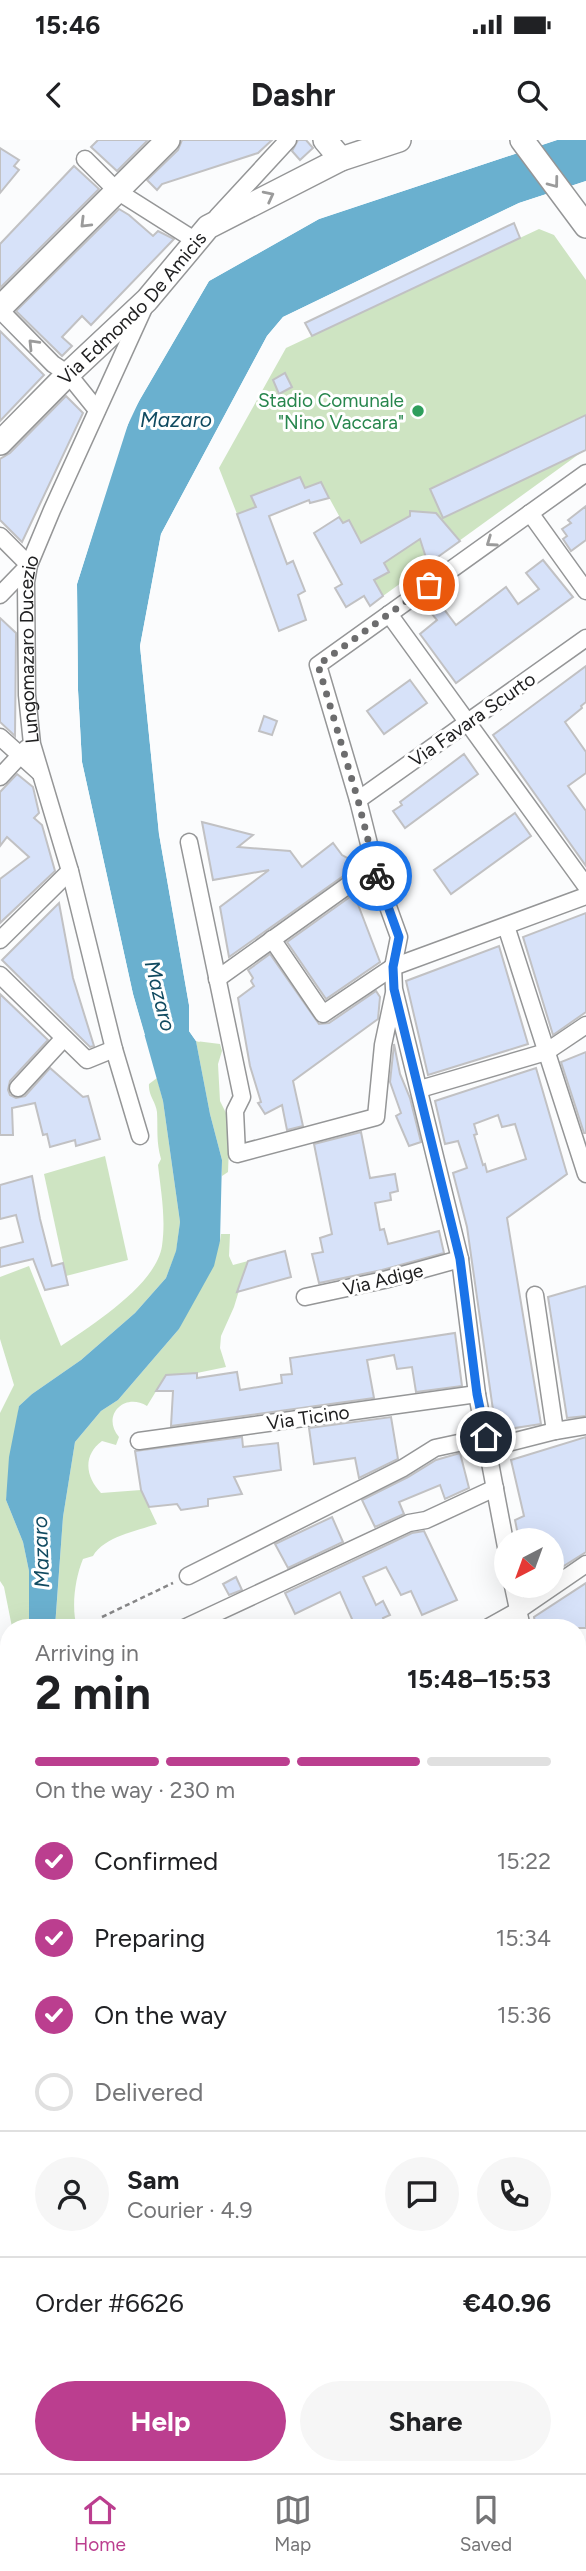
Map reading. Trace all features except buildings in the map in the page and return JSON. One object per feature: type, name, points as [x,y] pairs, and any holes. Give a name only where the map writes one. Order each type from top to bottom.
[{"type":"street","points":[[97,410],[68,374],[53,364],[0,309],[168,140]]},
{"type":"street","name":"Via Edmondo De Amicis","points":[[0,443],[147,300],[202,234],[288,140]]},
{"type":"street","points":[[325,140],[341,159]]},
{"type":"street","points":[[341,159],[364,140]]},
{"type":"street","points":[[85,159],[117,191],[202,234],[341,159],[399,140]]},
{"type":"street","points":[[522,140],[586,226]]},
{"type":"street","name":"Lungomazaro Ducezio","points":[[140,1136],[114,1049],[70,871],[41,774],[26,749],[26,582],[29,565],[147,300]]},
{"type":"street","points":[[502,1528],[477,1394],[460,1259],[421,1089],[394,989],[393,967],[399,937],[375,866],[318,665],[586,473]]},
{"type":"street","points":[[530,513],[586,591]]},
{"type":"street","points":[[0,536],[29,565],[0,595]]},
{"type":"street","points":[[389,614],[586,886]]},
{"type":"street","name":"Via Favara Scurto","points":[[358,800],[586,638]]},
{"type":"street","points":[[0,737],[26,749],[0,777]]},
{"type":"street","points":[[189,842],[242,1097],[235,1111],[237,1154],[376,1117],[383,1045],[394,989]]},
{"type":"street","points":[[217,979],[375,866]]},
{"type":"street","points":[[0,940],[70,871]]},
{"type":"street","points":[[272,939],[323,1014],[393,967],[586,897]]},
{"type":"street","points":[[506,926],[586,1174]]},
{"type":"street","points":[[0,975],[87,1060],[114,1049]]},
{"type":"street","points":[[421,1089],[546,1052],[586,1024]]},
{"type":"street","points":[[18,1088],[64,1038]]},
{"type":"street","name":"Via Adige","points":[[304,1297],[384,1280],[460,1259]]},
{"type":"street","points":[[535,1295],[555,1431]]},
{"type":"street","name":"Via Ticino","points":[[139,1441],[477,1394]]},
{"type":"street","points":[[188,1576],[403,1468],[435,1448],[586,1426]]},
{"type":"street","points":[[203,1619],[409,1523],[426,1520],[495,1488]]},
{"type":"street","points":[[504,1619],[586,1564]]},
{"type":"street","points":[[516,1598],[520,1619]]},
{"type":"path","points":[[102,1617],[188,1576]]},
{"type":"green space","name":"Stadio Comunale \"Nino Vaccara\"","points":[[539,229],[554,235],[586,280],[586,449],[383,596],[321,483],[237,514],[219,468],[286,348]]},
{"type":"green space","points":[[196,1041],[220,1044],[222,1051],[218,1064],[220,1101],[230,1121],[228,1172],[222,1176],[222,1160]]},
{"type":"green space","points":[[157,1078],[163,1101],[180,1222],[176,1252],[166,1278],[135,1313],[81,1360],[19,1406],[6,1500],[23,1542],[29,1571],[29,1619],[10,1619],[4,1587],[0,1581],[0,1413],[14,1385],[0,1339],[0,1277],[29,1266],[61,1346],[121,1303],[148,1275],[157,1261],[163,1236],[157,1112],[149,1084]]},
{"type":"green space","points":[[105,1156],[128,1260],[66,1276],[44,1174]]},
{"type":"green space","points":[[221,1234],[230,1234],[229,1256],[233,1265],[248,1261],[234,1307],[221,1336],[220,1348],[226,1367],[197,1373],[166,1375],[147,1406],[130,1402],[118,1408],[113,1421],[119,1437],[116,1445],[102,1441],[96,1447],[89,1460],[89,1473],[101,1493],[141,1490],[157,1524],[113,1539],[93,1556],[83,1559],[75,1593],[76,1619],[56,1619],[63,1517],[75,1442],[101,1411],[118,1400],[179,1329]]},
{"type":"water","name":"Mazaro","points":[[557,140],[586,140],[586,181],[519,203],[283,317],[267,336],[161,534],[140,646],[159,834],[189,1005],[189,1031],[196,1041],[222,1160],[220,1241],[214,1266],[179,1329],[118,1400],[101,1411],[75,1442],[63,1517],[56,1619],[29,1619],[29,1571],[23,1542],[6,1500],[9,1457],[19,1406],[81,1360],[135,1313],[166,1278],[176,1251],[180,1222],[163,1101],[133,994],[82,762],[77,584],[124,433],[140,399],[209,281],[319,219]]},
{"type":"pier","points":[[549,140],[557,140],[319,219],[209,281],[131,415],[77,584],[78,690],[82,762],[133,994],[145,1035],[141,1036],[79,762],[74,690],[74,583],[128,413],[207,278],[318,215]]},
{"type":"pier","points":[[586,181],[586,184],[520,206],[285,320],[270,338],[165,535],[143,647],[162,834],[193,1005],[192,1030],[200,1042],[196,1041],[189,1031],[189,1005],[159,834],[140,646],[161,534],[267,336],[283,317],[519,203]]},
{"type":"way so far","points":[[377,876],[358,800],[318,665],[429,585]]},
{"type":"place","name":"Stadio Comunale \"Nino Vaccara\"","points":[[418,411]]},
{"type":"route","points":[[377,876],[399,937],[393,967],[394,989],[421,1089],[460,1259],[477,1394],[486,1437]]}]
